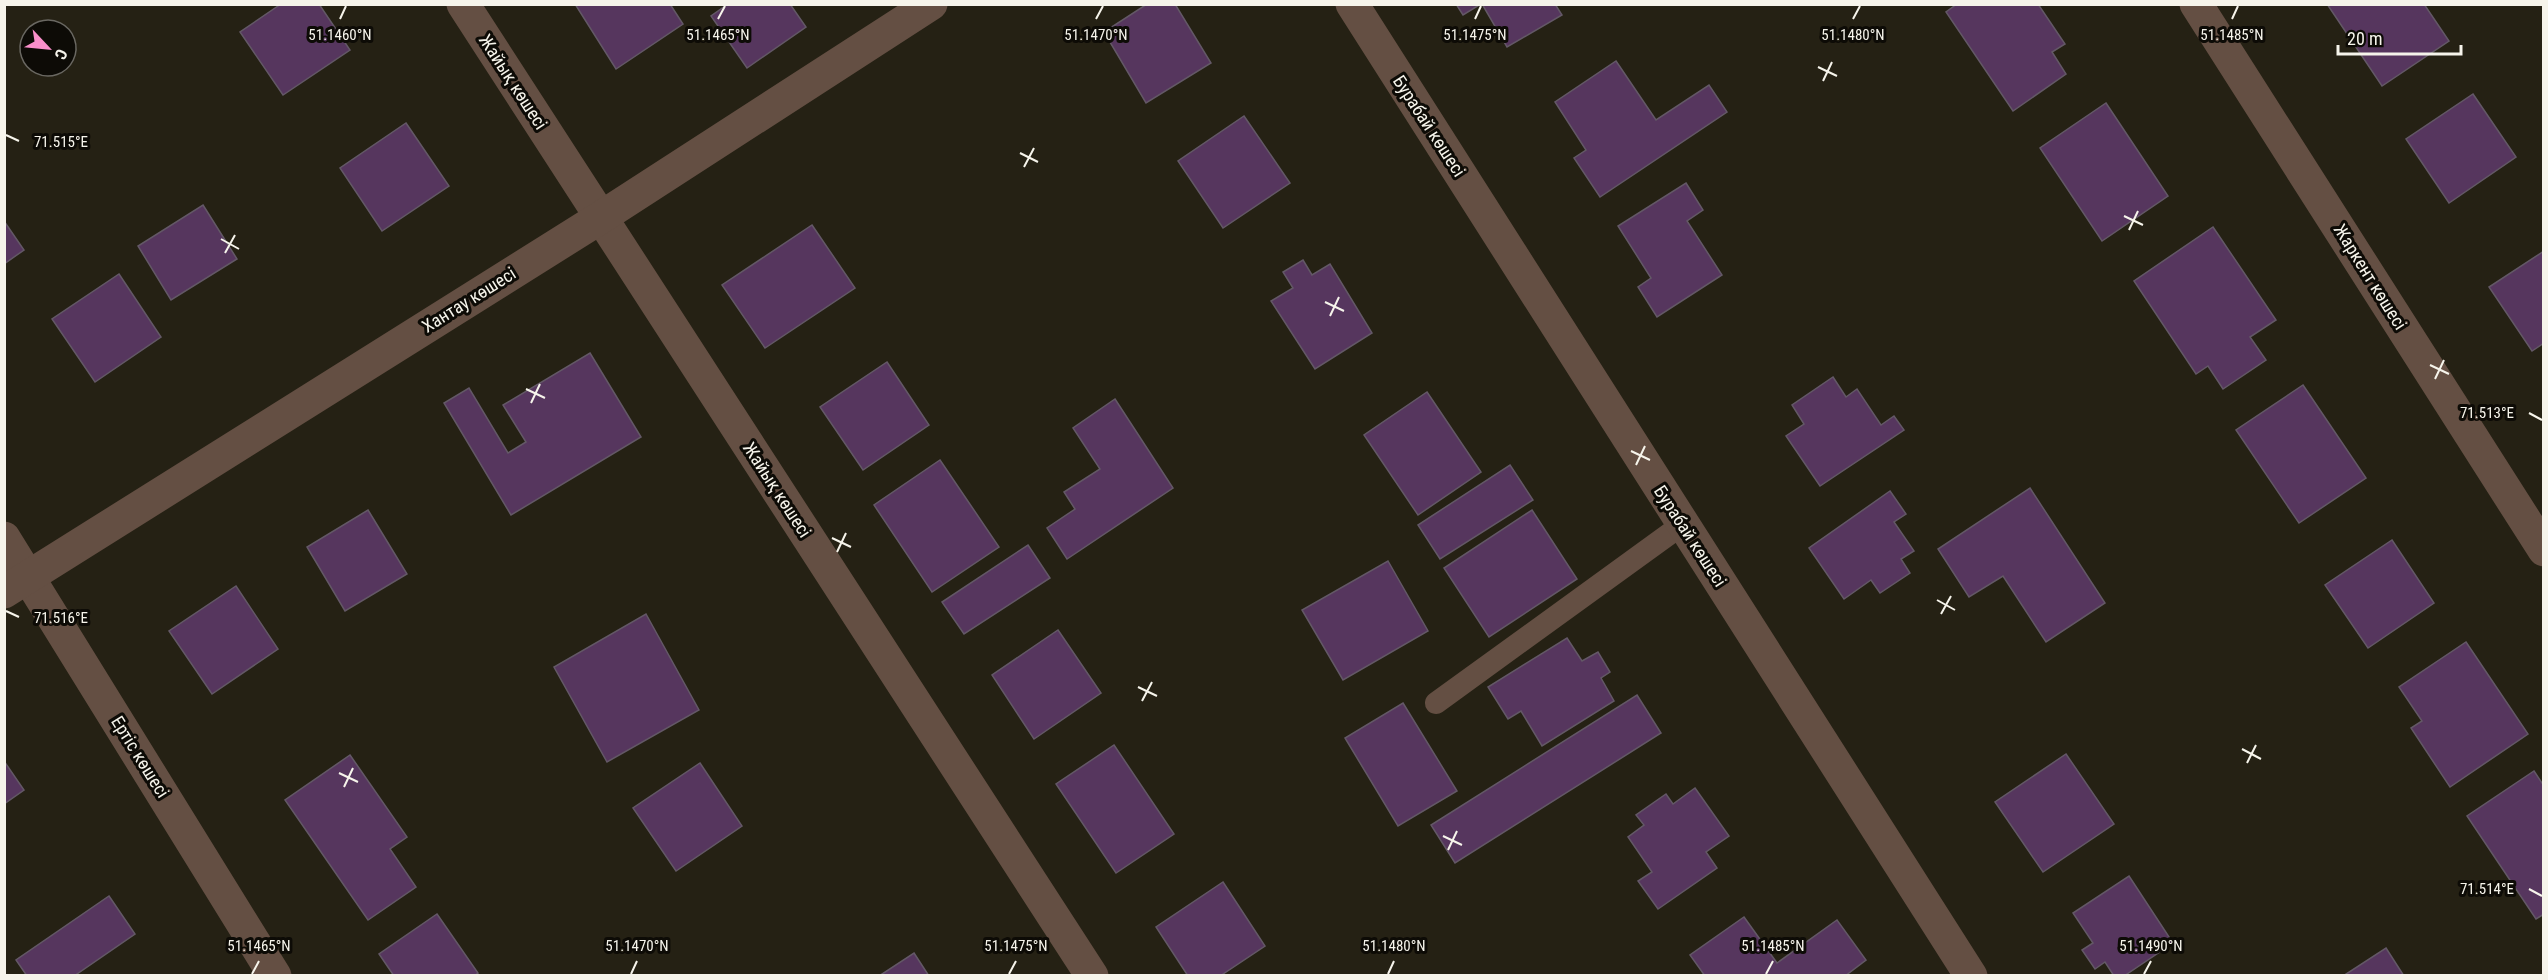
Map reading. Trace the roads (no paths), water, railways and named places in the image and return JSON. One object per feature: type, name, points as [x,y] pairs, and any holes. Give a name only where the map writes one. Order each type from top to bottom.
[{"type":"street","name":"Жайық көшесі","points":[[463,4],[1092,975]]},
{"type":"street","name":"Хантау көшесі","points":[[17,585],[600,218],[931,4]]},
{"type":"street","name":"Бурабай көшесі","points":[[1352,4],[1971,975]]},
{"type":"street","name":"Жаркент көшесі","points":[[2196,4],[2544,550]]},
{"type":"street","name":"Ертіс көшесі","points":[[4,538],[17,585],[275,975]]},
{"type":"lane","points":[[1436,703],[1683,524]]}]
